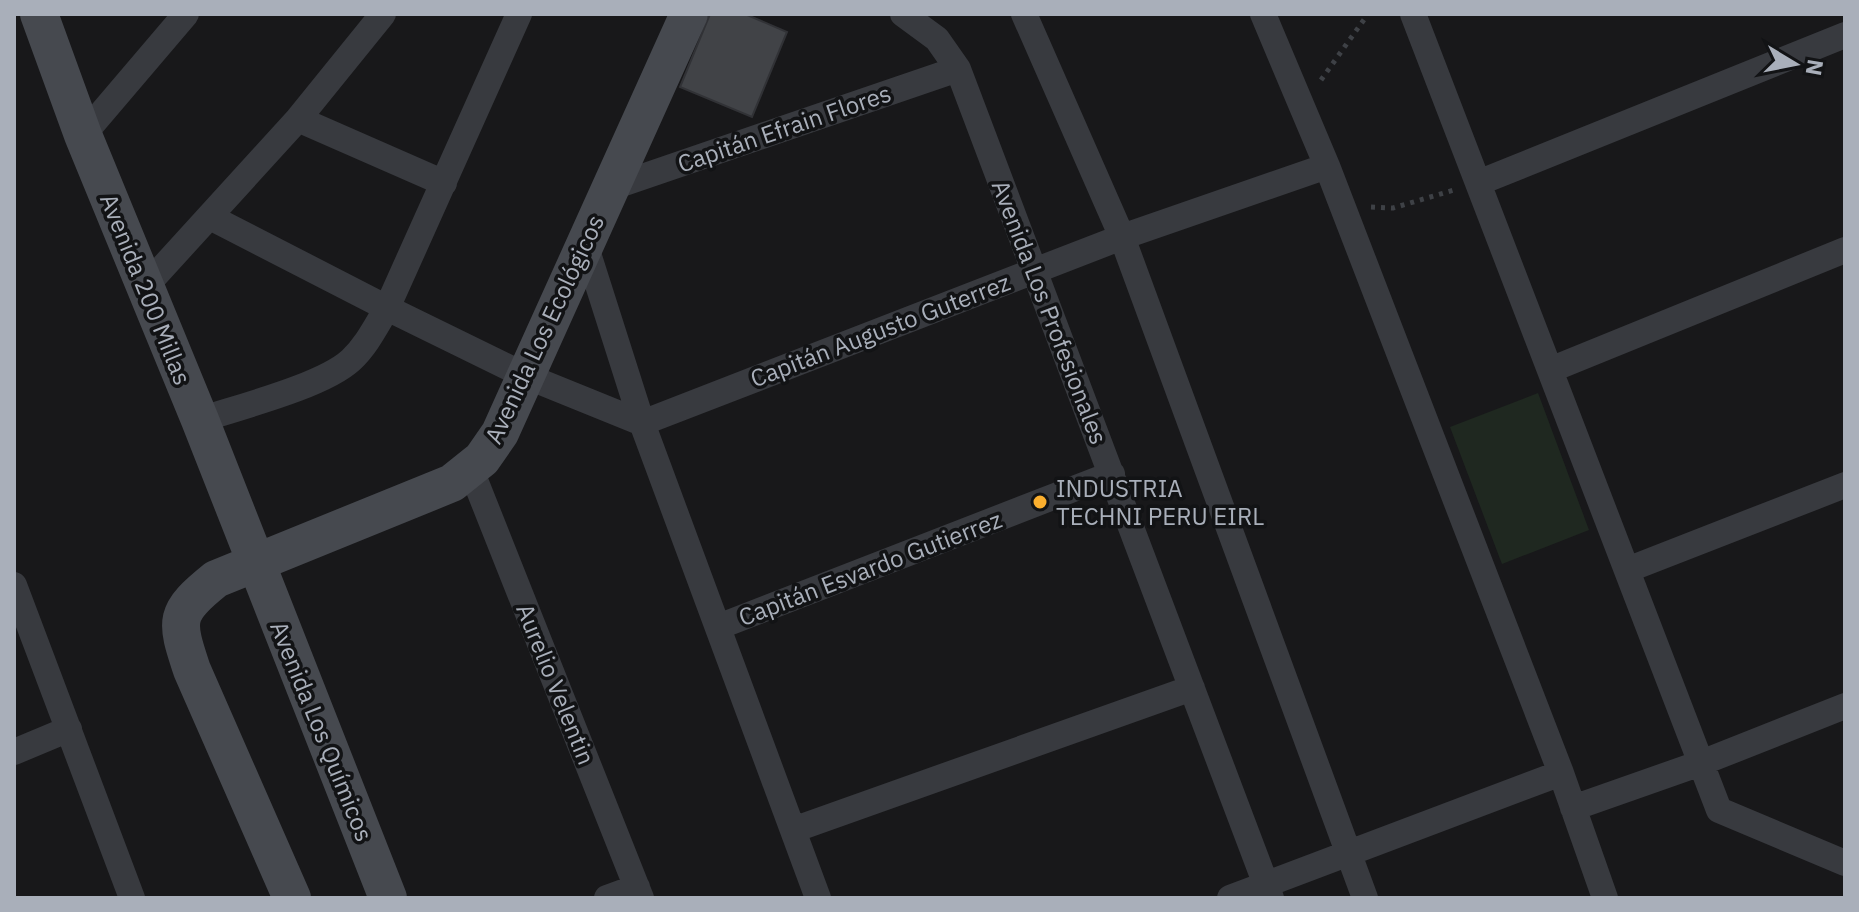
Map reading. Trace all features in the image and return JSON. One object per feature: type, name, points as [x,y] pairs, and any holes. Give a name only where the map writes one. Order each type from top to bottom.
[{"type":"main road","name":"Avenida 200 Millas","points":[[39,14],[83,135],[256,563]]},
{"type":"main road","name":"Avenida Los Ecológicos","points":[[292,898],[192,670],[180,621],[188,602],[216,579],[452,483],[471,470],[500,433],[689,14]]},
{"type":"main road","name":"Avenida Los Químicos","points":[[256,563],[388,898]]},
{"type":"street","points":[[83,135],[186,14]]},
{"type":"street","points":[[144,288],[298,119],[383,14]]},
{"type":"street","points":[[200,420],[323,379],[349,362],[364,346],[387,308],[519,14]]},
{"type":"street","name":"Avenida Los Profesionales","points":[[903,14],[937,39],[958,69],[1268,891]]},
{"type":"street","points":[[1024,14],[1122,237],[1365,898]]},
{"type":"street","points":[[1263,14],[1327,166],[1561,773],[1605,898]]},
{"type":"street","points":[[1413,14],[1719,810],[1845,863]]},
{"type":"street","points":[[1478,183],[1845,35]]},
{"type":"street","name":"Capitán Efrain Flores","points":[[610,188],[958,69]]},
{"type":"street","points":[[298,119],[444,183]]},
{"type":"street","name":"Capitán Augusto Guterrez","points":[[642,423],[1122,237],[1327,166]]},
{"type":"street","points":[[210,217],[526,376],[642,423]]},
{"type":"street","points":[[585,244],[642,423],[818,898]]},
{"type":"street","points":[[1550,370],[1845,250]]},
{"type":"street","name":"Aurelio Velentin","points":[[471,470],[639,892]]},
{"type":"street","name":"Capitán Esvardo Gutierrez","points":[[718,627],[1112,474]]},
{"type":"street","points":[[1627,570],[1845,485]]},
{"type":"street","points":[[14,585],[132,898]]},
{"type":"street","points":[[793,830],[1192,688]]},
{"type":"street","points":[[1573,808],[1701,763],[1845,706]]},
{"type":"street","points":[[14,752],[69,729]]},
{"type":"street","points":[[1230,898],[1268,891],[1350,853],[1561,773]]},
{"type":"street","points":[[607,898],[639,892]]},
{"type":"path","points":[[1302,107],[1368,14]]},
{"type":"path","points":[[1342,205],[1393,208],[1478,183]]},
{"type":"shaded area","points":[[1538,393],[1589,530],[1502,564],[1450,427]]},
{"type":"building","points":[[710,14],[745,14],[787,32],[752,117],[680,87]]},
{"type":"place","name":"INDUSTRIA TECHNI PERU EIRL","points":[[1040,502]]}]
